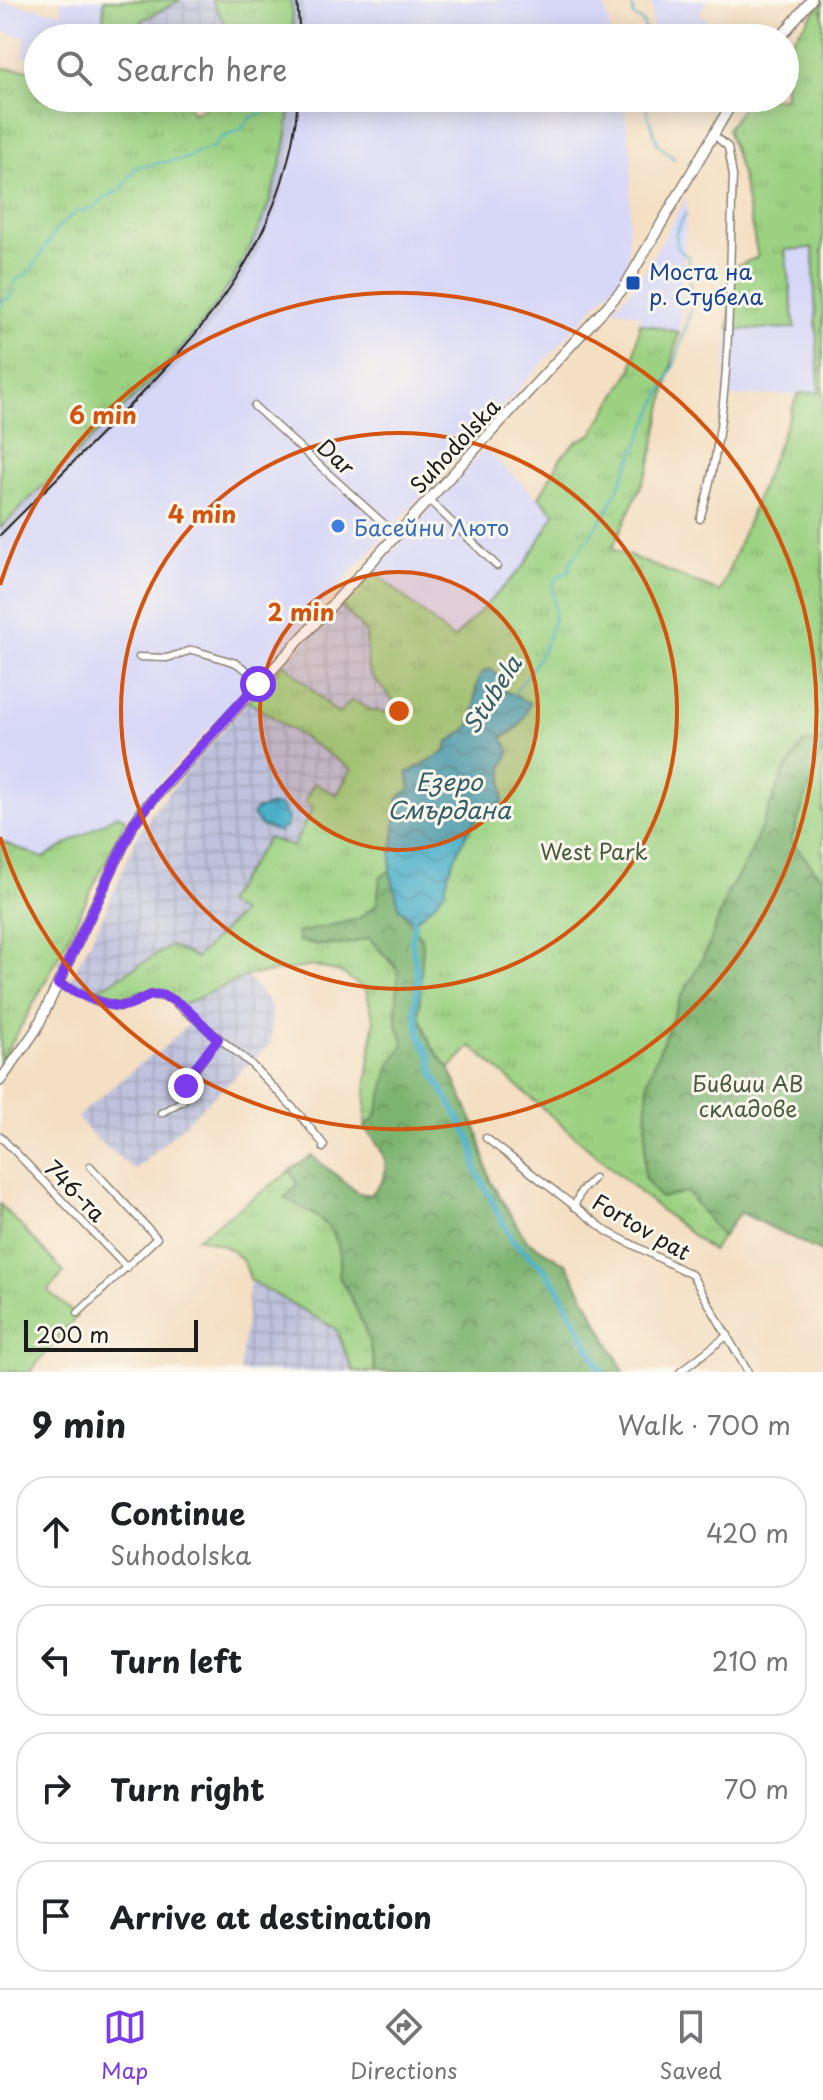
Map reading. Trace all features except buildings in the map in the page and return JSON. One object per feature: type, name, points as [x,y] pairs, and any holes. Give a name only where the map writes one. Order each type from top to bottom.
[{"type":"street","points":[[791,24],[811,0]]},
{"type":"street","name":"Suhodolska","points":[[0,1081],[28,1044],[134,823],[163,787],[623,289],[727,112]]},
{"type":"street","points":[[700,519],[714,471],[723,396],[733,176],[728,147],[714,135]]},
{"type":"street","name":"Dar","points":[[254,406],[395,534]]},
{"type":"street","points":[[428,499],[497,566]]},
{"type":"street","points":[[139,657],[167,658],[192,650],[236,663],[261,680]]},
{"type":"street","points":[[58,984],[121,1006],[151,995],[162,995],[177,1004],[250,1063],[299,1114],[324,1145],[323,1148]]},
{"type":"street","points":[[161,1113],[184,1100],[189,1078],[218,1039]]},
{"type":"street","name":"746-та","points":[[0,1136],[127,1268]]},
{"type":"street","name":"Fortov pat","points":[[486,1138],[608,1232],[692,1275],[748,1372]]},
{"type":"street","points":[[78,1313],[157,1238],[90,1166]]},
{"type":"street","points":[[574,1207],[581,1191],[594,1178]]},
{"type":"street","points":[[680,1372],[728,1335]]},
{"type":"shaded area","points":[[60,0],[104,0],[103,24],[24,24],[24,38],[0,31],[0,1],[63,13]]},
{"type":"shaded area","points":[[181,0],[212,0],[225,24],[143,24],[141,21]]},
{"type":"shaded area","points":[[291,0],[303,0],[304,24],[293,24]]},
{"type":"shaded area","points":[[303,0],[603,0],[609,24],[304,24]]},
{"type":"shaded area","points":[[652,0],[708,0],[699,13],[712,24],[653,24]]},
{"type":"shaded area","points":[[290,112],[301,112],[277,207],[256,255],[231,298],[188,356],[0,539],[0,528],[179,351],[239,271]]},
{"type":"shaded area","points":[[300,112],[625,112],[632,157],[627,271],[126,819],[117,815],[43,858],[0,841],[0,539],[188,356],[231,298],[256,255],[277,207]]},
{"type":"shaded area","points":[[687,197],[679,332],[640,323],[640,315],[613,308],[643,274]]},
{"type":"shaded area","points":[[813,248],[819,393],[724,397],[729,330],[785,249]]},
{"type":"shaded area","points":[[485,449],[555,514],[524,566],[453,640],[374,571]]},
{"type":"shaded area","points":[[340,605],[366,632],[368,671],[407,717],[371,710],[352,700],[339,714],[284,663]]},
{"type":"shaded area","points":[[248,701],[351,770],[336,796],[314,783],[313,806],[292,848],[269,838],[225,904],[241,913],[195,958],[171,946],[91,994],[67,986],[105,912],[139,832],[153,811]]},
{"type":"shaded area","points":[[246,976],[271,1005],[271,1043],[135,1170],[96,1139],[77,1117],[152,1054],[157,1054],[194,1019],[181,1007]]},
{"type":"shaded area","points":[[250,1280],[336,1329],[354,1372],[240,1372]]},
{"type":"green space","points":[[104,0],[181,0],[141,21],[143,24],[103,24]]},
{"type":"green space","points":[[212,0],[291,0],[293,24],[225,24]]},
{"type":"green space","name":"West Park","points":[[823,1],[823,1253],[740,1212],[712,1251],[471,1046],[449,1069],[478,1133],[490,1181],[526,1240],[567,1265],[624,1372],[354,1372],[336,1329],[250,1280],[243,1262],[231,1250],[197,1238],[312,1156],[358,1193],[369,1195],[378,1187],[383,1179],[385,1162],[378,1145],[365,1128],[374,1021],[366,990],[340,972],[315,966],[246,976],[183,1005],[161,992],[150,993],[124,1004],[91,994],[171,946],[196,958],[241,913],[225,903],[268,838],[293,847],[313,807],[305,801],[314,783],[337,795],[351,769],[248,701],[284,663],[338,714],[352,700],[371,710],[406,716],[368,671],[366,632],[340,605],[374,571],[453,639],[524,566],[555,514],[539,497],[562,456],[577,441],[592,434],[632,369],[640,323],[679,332],[649,468],[612,549],[720,592],[798,394],[819,392],[813,248],[785,250],[795,328],[729,330],[734,267],[758,257],[741,173],[727,129],[740,112],[799,112],[799,31]]},
{"type":"green space","points":[[0,68],[24,69],[24,112],[289,112],[280,168],[270,201],[241,265],[202,324],[162,369],[0,528]]},
{"type":"green space","name":"Бивши АВ складове","points":[[823,739],[791,841],[823,879],[823,1253],[740,1212],[722,1237],[687,1192],[660,1198],[644,1177],[648,1079],[680,999],[707,950],[728,892],[749,857],[783,774],[803,744]]},
{"type":"green space","points":[[117,815],[126,819],[50,973],[0,1063],[0,841],[43,858]]},
{"type":"green space","points":[[390,870],[399,907],[423,941],[419,1015],[432,1047],[449,1068],[478,1133],[490,1181],[526,1240],[567,1265],[624,1372],[375,1372],[362,1323],[339,1277],[339,1248],[335,1237],[320,1219],[284,1198],[298,1185],[290,1170],[312,1156],[358,1193],[369,1195],[383,1179],[385,1162],[382,1153],[365,1128],[377,1114],[390,1065],[404,1044],[396,1022],[398,970],[369,938],[325,945],[298,941],[298,933],[358,919],[377,904],[380,878]]},
{"type":"green space","points":[[0,1204],[64,1272],[48,1291],[77,1316],[30,1372],[0,1372]]},
{"type":"water","name":"Езеро Смърдана","points":[[490,669],[498,675],[499,688],[530,703],[517,728],[502,737],[510,751],[503,766],[503,801],[473,824],[455,858],[442,894],[414,922],[399,907],[390,870],[398,798],[411,788],[407,773],[446,751],[448,742],[469,726],[475,711],[475,694],[481,673]]},
{"type":"water","points":[[272,805],[281,807],[288,818],[286,827],[279,832],[261,826],[252,814]]},
{"type":"waterway","name":"Stubela","points":[[633,0],[633,16],[644,24]]},
{"type":"waterway","name":"Stubela","points":[[647,112],[658,144],[674,159]]},
{"type":"waterway","points":[[0,308],[2,301],[12,296],[16,280],[30,272],[57,228],[76,212],[93,208],[104,198],[121,190],[136,167],[188,158],[213,148],[221,138],[240,130],[251,117],[265,113]]},
{"type":"waterway","name":"Stubela","points":[[512,697],[539,658],[549,636],[554,613],[553,588],[557,577],[569,572],[571,561],[606,514],[676,361],[691,308],[688,257],[677,249],[676,233],[686,213]]},
{"type":"waterway","name":"Stubela","points":[[414,922],[412,942],[418,979],[415,1008],[420,1038],[431,1058],[433,1073],[470,1138],[476,1170],[512,1240],[543,1268],[557,1286],[602,1372]]},
{"type":"railway","points":[[297,0],[299,24]]},
{"type":"railway","points":[[0,535],[147,388],[210,316],[260,237],[278,194],[291,148],[296,112]]},
{"type":"place","name":"Моста на р. Стубела","points":[[633,283]]},
{"type":"place","name":"Басейни Люто","points":[[338,526]]},
{"type":"route","points":[[186,1086],[194,1069],[218,1039],[177,1004],[156,994],[121,1006],[58,984],[134,823],[258,684]]}]
